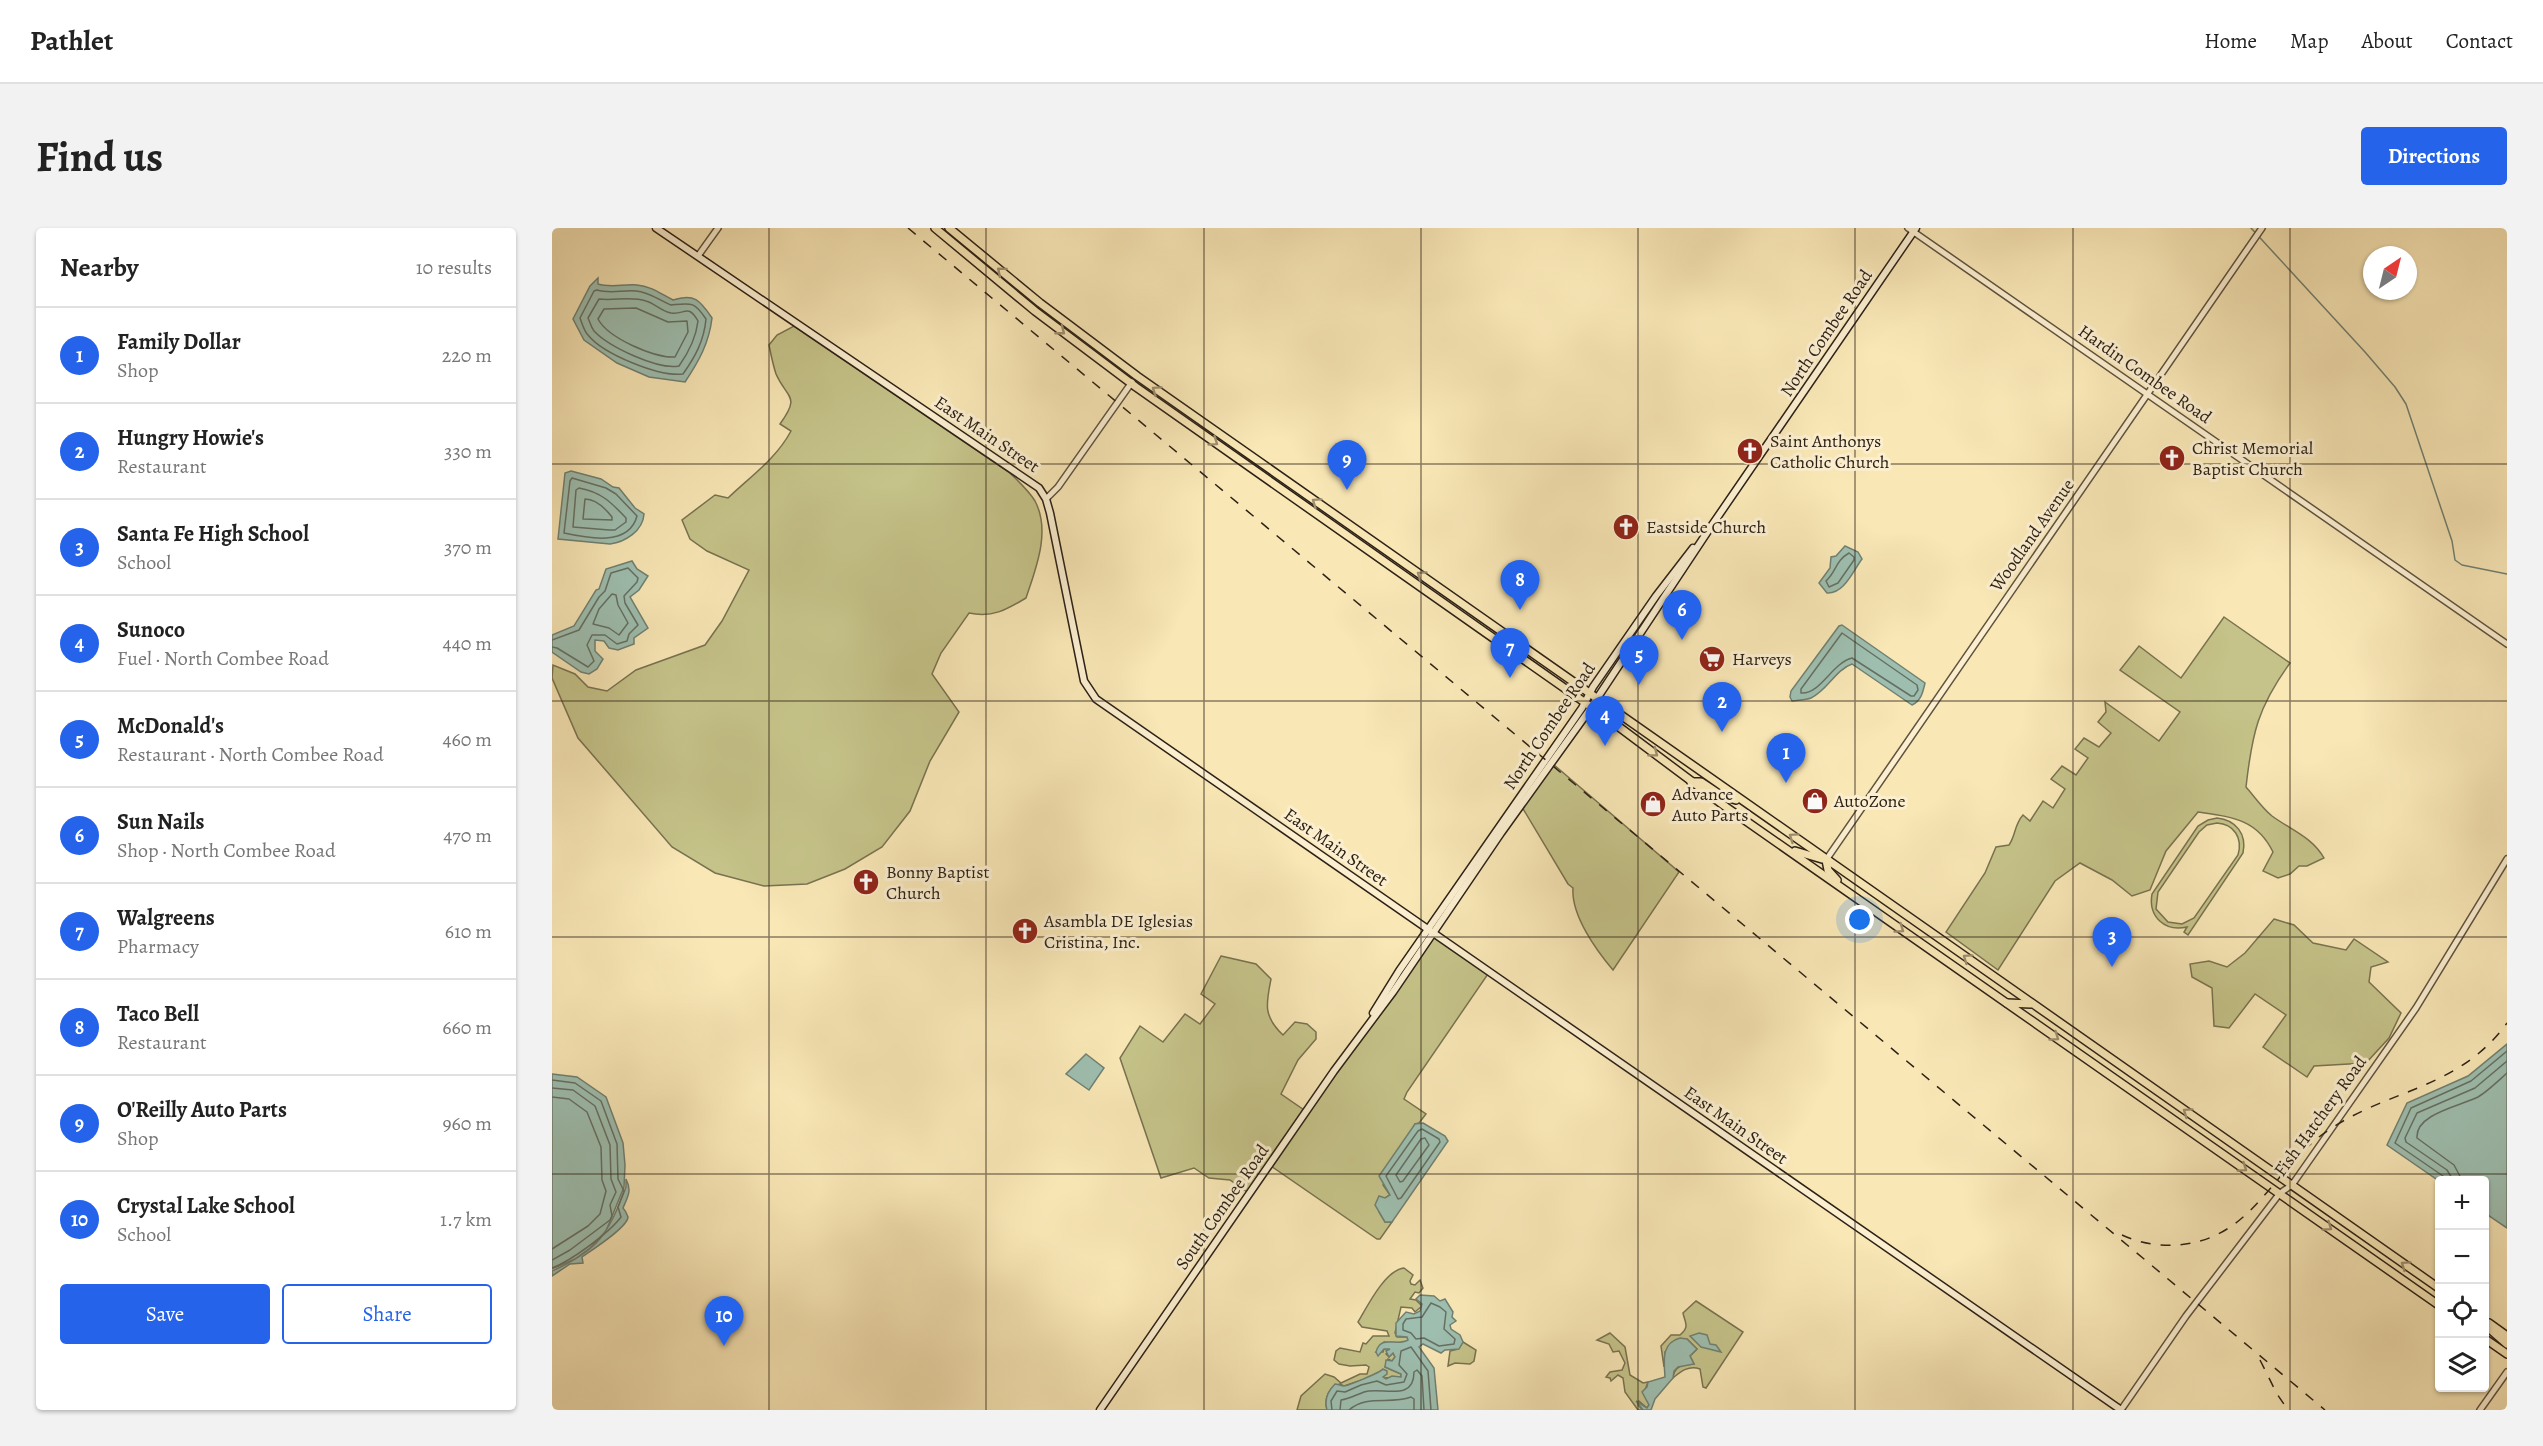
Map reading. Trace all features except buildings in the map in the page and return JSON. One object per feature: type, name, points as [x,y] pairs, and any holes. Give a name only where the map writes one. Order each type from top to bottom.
[{"type":"main road","name":"East Main Street","points":[[656,228],[1032,482],[1046,499],[1084,681],[1096,699],[2121,1410]]},
{"type":"main road","points":[[935,228],[1035,311],[1131,384],[1588,704],[1691,782],[2435,1303]]},
{"type":"main road","points":[[949,228],[1040,303],[1137,376],[2435,1285]]},
{"type":"main road","name":"North Combee Road","points":[[1431,931],[1588,704],[1596,698],[1913,229]]},
{"type":"main road","points":[[1035,311],[1040,303]]},
{"type":"main road","points":[[1245,463],[1250,456]]},
{"type":"main road","name":"North Combee Road","points":[[1588,704],[1590,693],[1656,596],[1689,550],[1699,543]]},
{"type":"main road","points":[[1419,585],[1459,607],[1469,609]]},
{"type":"main road","points":[[1691,782],[1701,782],[1722,796],[1744,802]]},
{"type":"main road","points":[[1777,842],[1807,856],[1826,860]]},
{"type":"main road","points":[[1826,860],[1830,873],[1848,892]]},
{"type":"main road","name":"South Combee Road","points":[[1100,1410],[1369,1022],[1383,1006],[1431,931]]},
{"type":"main road","points":[[1998,980],[2006,991],[2007,1003]]},
{"type":"main road","points":[[2007,1003],[2032,1004]]},
{"type":"main road","points":[[2032,1004],[2031,1013],[2037,1024]]},
{"type":"main road","points":[[2378,1262],[2385,1251]]},
{"type":"main road","points":[[2489,1325],[2507,1336]]},
{"type":"main road","points":[[2489,1327],[2507,1344]]},
{"type":"main road","points":[[2489,1341],[2507,1354]]},
{"type":"street","points":[[698,256],[718,228]]},
{"type":"street","name":"Hardin Combee Road","points":[[1913,229],[2507,644]]},
{"type":"street","name":"Woodland Avenue","points":[[1826,860],[2259,232]]},
{"type":"street","points":[[1046,499],[1058,487],[1137,376]]},
{"type":"street","name":"Fish Hatchery Road","points":[[2121,1410],[2186,1316],[2280,1193],[2292,1185],[2416,1008],[2507,859]]},
{"type":"street","points":[[2480,1410],[2507,1372]]},
{"type":"shaded area","points":[[794,326],[1010,473],[1035,501],[1040,513],[1042,537],[1026,598],[992,614],[969,613],[941,653],[932,674],[959,712],[930,761],[910,811],[882,847],[845,869],[807,884],[764,886],[715,873],[672,847],[578,738],[552,678],[553,665],[575,674],[588,687],[607,691],[636,670],[705,645],[722,621],[749,570],[707,551],[690,539],[682,520],[715,495],[728,498],[771,459],[791,431],[780,424],[791,402],[776,374],[769,345],[777,335]]},
{"type":"shaded area","points":[[2224,617],[2290,663],[2270,693],[2258,721],[2246,787],[2268,813],[2307,839],[2324,858],[2307,866],[2299,866],[2290,874],[2278,878],[2263,871],[2273,852],[2267,841],[2251,826],[2232,818],[2198,812],[2166,851],[2150,890],[2132,896],[2112,880],[2080,863],[2055,881],[1998,970],[1946,932],[1985,873],[1996,847],[2009,845],[2023,815],[2030,821],[2043,801],[2053,808],[2065,789],[2051,779],[2062,766],[2076,775],[2088,758],[2075,749],[2084,738],[2099,747],[2111,733],[2098,722],[2106,712],[2105,702],[2159,741],[2180,712],[2120,670],[2139,646],[2181,678]]},
{"type":"shaded area","points":[[1553,764],[1679,872],[1613,970],[1586,932],[1576,909],[1573,888],[1568,884],[1522,807]]},
{"type":"shaded area","points":[[2224,819],[2235,825],[2242,834],[2243,853],[2188,935],[2184,932],[2187,927],[2172,927],[2160,921],[2153,910],[2152,894],[2198,826],[2208,820]],"holes":[[[2223,824],[2236,833],[2239,843],[2238,855],[2194,918],[2182,924],[2168,922],[2156,909],[2158,892],[2199,832],[2207,825]]]},
{"type":"shaded area","points":[[2274,919],[2294,925],[2313,943],[2346,950],[2354,939],[2388,962],[2371,967],[2369,982],[2401,1013],[2389,1038],[2366,1063],[2314,1066],[2307,1077],[2263,1047],[2286,1015],[2255,994],[2229,1028],[2214,1026],[2212,988],[2192,977],[2190,964],[2209,961],[2227,967],[2245,953]]},
{"type":"shaded area","points":[[1434,936],[1488,974],[1404,1099],[1426,1114],[1419,1123],[1415,1124],[1383,1185],[1390,1195],[1385,1198],[1379,1212],[1385,1222],[1392,1222],[1380,1239],[1377,1239],[1271,1166]]},
{"type":"shaded area","points":[[1221,956],[1256,964],[1271,979],[1267,1003],[1269,1016],[1283,1035],[1295,1022],[1307,1024],[1316,1032],[1316,1039],[1298,1060],[1281,1094],[1304,1110],[1247,1192],[1230,1180],[1209,1178],[1194,1168],[1161,1178],[1120,1058],[1140,1026],[1163,1042],[1185,1014],[1200,1024],[1215,1004],[1201,994]]},
{"type":"shaded area","points":[[1404,1268],[1413,1275],[1411,1284],[1415,1285],[1420,1280],[1423,1288],[1419,1293],[1415,1292],[1410,1299],[1416,1300],[1422,1306],[1415,1312],[1412,1308],[1401,1307],[1395,1333],[1397,1337],[1407,1337],[1408,1340],[1404,1343],[1384,1342],[1376,1352],[1390,1349],[1386,1354],[1389,1357],[1393,1353],[1395,1357],[1392,1361],[1388,1359],[1385,1367],[1401,1374],[1401,1377],[1383,1378],[1384,1375],[1379,1374],[1344,1386],[1340,1384],[1332,1388],[1328,1394],[1327,1410],[1297,1410],[1301,1396],[1325,1374],[1341,1383],[1360,1374],[1367,1374],[1369,1367],[1366,1365],[1339,1364],[1334,1360],[1336,1351],[1340,1348],[1360,1352],[1363,1343],[1366,1344],[1373,1336],[1389,1336],[1387,1331],[1362,1327],[1358,1322],[1383,1282],[1397,1270]]},
{"type":"shaded area","points":[[1696,1301],[1743,1332],[1706,1388],[1703,1387],[1700,1369],[1689,1368],[1673,1378],[1679,1367],[1694,1364],[1690,1356],[1697,1349],[1687,1339],[1665,1352],[1664,1367],[1661,1346],[1671,1335],[1680,1335],[1685,1330],[1683,1313]]},
{"type":"shaded area","points":[[1610,1333],[1625,1347],[1630,1375],[1643,1383],[1648,1382],[1645,1390],[1649,1405],[1647,1408],[1639,1401],[1638,1405],[1643,1410],[1638,1410],[1625,1392],[1623,1378],[1618,1375],[1611,1381],[1606,1377],[1610,1372],[1622,1370],[1625,1363],[1619,1351],[1613,1352],[1609,1344],[1597,1340]]},
{"type":"shaded area","points":[[1463,1342],[1476,1350],[1474,1361],[1470,1364],[1455,1363],[1448,1366],[1450,1351],[1458,1349]]},
{"type":"water","points":[[598,278],[598,284],[647,287],[673,300],[691,298],[704,307],[712,318],[706,344],[685,382],[649,377],[617,363],[584,340],[573,319],[590,286]]},
{"type":"water","points":[[571,471],[601,479],[619,488],[635,508],[644,514],[637,530],[622,541],[610,544],[558,539],[565,473]]},
{"type":"water","points":[[1845,546],[1858,552],[1862,559],[1843,586],[1827,593],[1819,583],[1830,568],[1831,557],[1836,556]]},
{"type":"water","points":[[632,561],[637,569],[648,576],[639,590],[630,597],[648,628],[634,638],[634,644],[618,650],[609,648],[604,641],[595,640],[595,651],[603,659],[597,669],[589,674],[581,672],[552,652],[552,635],[574,626],[596,590],[599,589],[606,569]]},
{"type":"water","points":[[1842,625],[1925,683],[1920,699],[1912,705],[1852,664],[1809,699],[1792,701],[1791,691]]},
{"type":"water","points":[[2507,1044],[2507,1228],[2489,1216],[2489,1176],[2435,1176],[2435,1178],[2387,1145],[2407,1103],[2468,1076]]},
{"type":"water","points":[[1086,1054],[1104,1068],[1089,1090],[1066,1074]]},
{"type":"water","points":[[552,1074],[577,1077],[606,1097],[623,1143],[625,1165],[624,1187],[606,1231],[590,1248],[575,1259],[552,1269]]},
{"type":"water","points":[[1423,1123],[1445,1136],[1448,1141],[1392,1222],[1385,1222],[1375,1205],[1379,1196],[1385,1198],[1390,1195],[1379,1176],[1415,1124]]},
{"type":"water","points":[[626,1179],[629,1190],[623,1208],[628,1217],[626,1221],[609,1238],[582,1257],[583,1263],[570,1264],[552,1276],[552,1271],[581,1256],[600,1239],[620,1203],[626,1187]]},
{"type":"water","points":[[1420,1295],[1434,1296],[1440,1301],[1445,1299],[1456,1321],[1450,1325],[1451,1329],[1460,1335],[1463,1342],[1459,1349],[1445,1350],[1441,1353],[1423,1344],[1419,1347],[1434,1368],[1438,1410],[1327,1410],[1327,1396],[1335,1384],[1347,1385],[1383,1369],[1387,1371],[1383,1377],[1386,1379],[1392,1376],[1401,1377],[1401,1374],[1385,1367],[1386,1360],[1392,1361],[1395,1357],[1393,1353],[1389,1357],[1386,1351],[1390,1349],[1384,1349],[1378,1356],[1376,1352],[1378,1347],[1385,1342],[1408,1340],[1407,1337],[1396,1336],[1396,1323],[1406,1312],[1414,1314],[1420,1311],[1422,1304],[1416,1299]]},
{"type":"water","points":[[1699,1333],[1707,1335],[1710,1344],[1716,1345],[1721,1352],[1701,1347],[1690,1336]]},
{"type":"water","points":[[1687,1339],[1697,1349],[1690,1356],[1694,1364],[1678,1367],[1674,1371],[1673,1378],[1655,1399],[1651,1410],[1643,1410],[1636,1401],[1647,1408],[1649,1405],[1642,1392],[1648,1382],[1665,1377],[1665,1353],[1674,1340]]},
{"type":"waterway","points":[[2251,228],[2365,352],[2395,387],[2406,404],[2452,541],[2455,560],[2462,565],[2507,574]]},
{"type":"railway","points":[[908,228],[2325,1410]]},
{"type":"railway","points":[[2122,1235],[2144,1242],[2168,1245],[2191,1243],[2214,1236],[2230,1227],[2257,1204],[2305,1149],[2319,1137],[2368,1108],[2442,1077],[2487,1046],[2507,1023]]},
{"type":"railway","points":[[2260,1360],[2288,1410]]},
{"type":"place","name":"Saint Anthonys Catholic Church","points":[[1750,451]]},
{"type":"place","name":"Christ Memorial Baptist Church","points":[[2172,458]]},
{"type":"place","name":"O'Reilly Auto Parts","points":[[1347,490]]},
{"type":"place","name":"Eastside Church","points":[[1626,527]]},
{"type":"place","name":"Taco Bell","points":[[1520,610]]},
{"type":"place","name":"Sun Nails","points":[[1682,640]]},
{"type":"place","name":"Harveys","points":[[1712,659]]},
{"type":"place","name":"Walgreens","points":[[1510,678]]},
{"type":"place","name":"McDonald's","points":[[1639,685]]},
{"type":"place","name":"Hungry Howie's","points":[[1722,732]]},
{"type":"place","name":"Sunoco","points":[[1605,746]]},
{"type":"place","name":"Family Dollar","points":[[1786,783]]},
{"type":"place","name":"AutoZone","points":[[1815,801]]},
{"type":"place","name":"Advance Auto Parts","points":[[1653,804]]},
{"type":"place","name":"Bonny Baptist Church","points":[[866,882]]},
{"type":"place","name":"Asambla DE Iglesias Cristina, Inc.","points":[[1025,931]]},
{"type":"place","name":"Santa Fe High School","points":[[2112,967]]},
{"type":"place","name":"Crystal Lake School","points":[[724,1346]]}]
